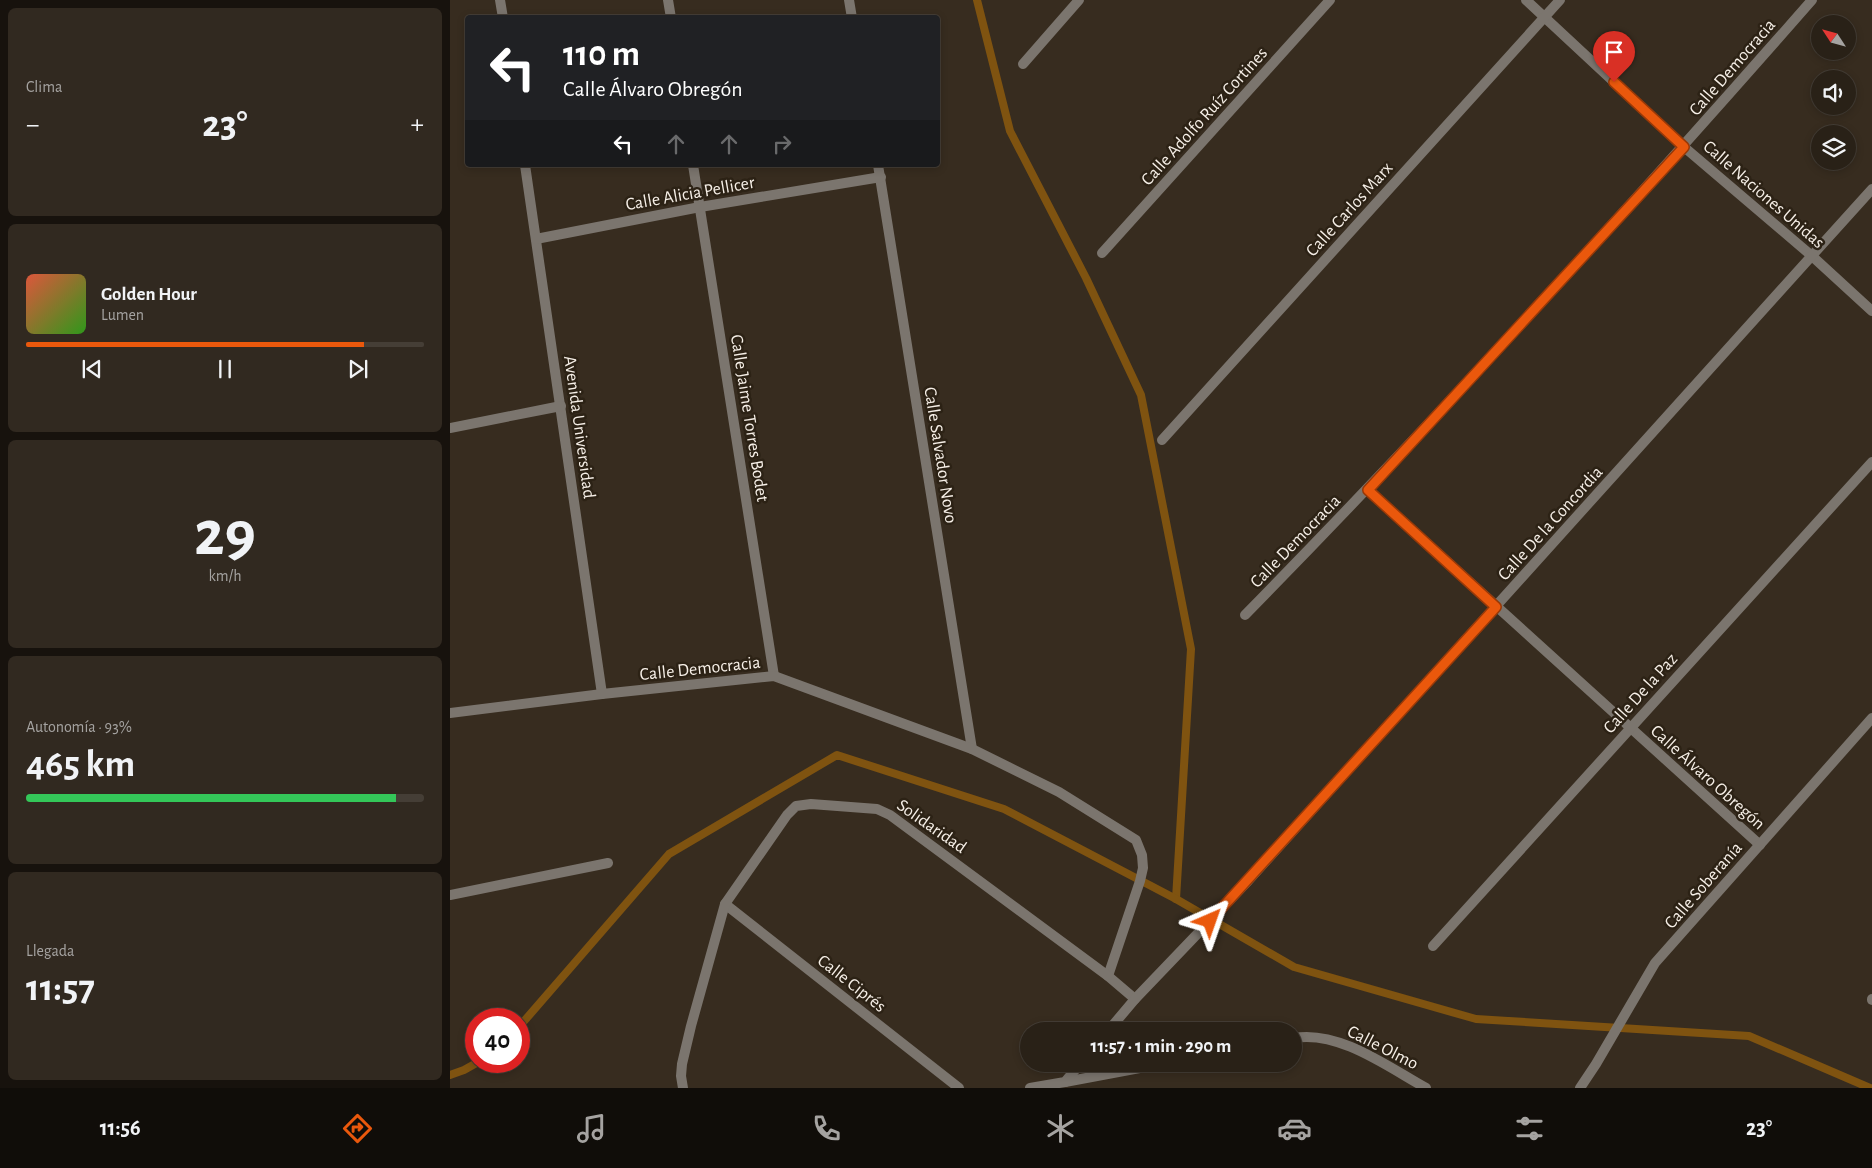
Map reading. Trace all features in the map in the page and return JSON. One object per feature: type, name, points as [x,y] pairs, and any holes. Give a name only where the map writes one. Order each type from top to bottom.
[{"type":"street","points":[[500,0],[502,15]]},
{"type":"street","points":[[668,0],[670,15]]},
{"type":"street","points":[[849,0],[852,15]]},
{"type":"street","points":[[1023,64],[1079,0]]},
{"type":"street","name":"Calle Adolfo Ruíz Cortines","points":[[1102,253],[1330,0]]},
{"type":"street","name":"Calle Naciones Unidas","points":[[1526,0],[1684,147],[1812,256],[1872,311]]},
{"type":"street","name":"Calle Carlos Marx","points":[[1162,440],[1560,0]]},
{"type":"street","name":"Calle Democracia","points":[[1245,615],[1368,490],[1684,147],[1812,0]]},
{"type":"street","name":"Avenida Universidad","points":[[525,167],[602,694]]},
{"type":"street","name":"Calle Jaime Torres Bodet","points":[[694,167],[774,676]]},
{"type":"street","name":"Calle Salvador Novo","points":[[878,167],[972,749]]},
{"type":"street","name":"Calle Alicia Pellicer","points":[[536,239],[700,207],[880,177]]},
{"type":"street","name":"Calle De la Concordia","points":[[1116,1022],[1248,881],[1872,190]]},
{"type":"street","points":[[450,428],[561,406]]},
{"type":"street","name":"Calle De la Paz","points":[[1433,946],[1872,462]]},
{"type":"street","name":"Calle Álvaro Obregón","points":[[1368,490],[1760,846]]},
{"type":"street","name":"Calle Democracia","points":[[450,713],[602,694],[774,676],[972,749]]},
{"type":"street","name":"Calle Soberanía","points":[[1580,1088],[1655,963],[1872,718]]},
{"type":"street","points":[[972,749],[1059,792],[1136,840],[1142,855],[1143,868],[1108,976]]},
{"type":"street","name":"Solidaridad","points":[[683,1088],[681,1076],[684,1054],[724,904],[787,815],[796,806],[811,804],[877,809],[890,815],[1108,976],[1136,999]]},
{"type":"street","points":[[450,895],[608,863]]},
{"type":"street","name":"Calle Ciprés","points":[[724,904],[959,1088]]},
{"type":"street","name":"Calle Olmo","points":[[1302,1036],[1344,1044],[1426,1088]]},
{"type":"street","points":[[1065,1082],[1073,1072]]},
{"type":"street","points":[[1030,1088],[1118,1072]]},
{"type":"waterway","points":[[977,0],[1010,131],[1086,278],[1141,395],[1191,649],[1176,899]]},
{"type":"waterway","points":[[530,1014],[669,854],[837,755],[1004,809],[1176,899],[1294,967],[1476,1019],[1749,1036],[1870,1088]]},
{"type":"waterway","points":[[450,1075],[465,1069]]},
{"type":"route","points":[[1210,921],[1496,607],[1368,490],[1684,147],[1614,82]]}]
